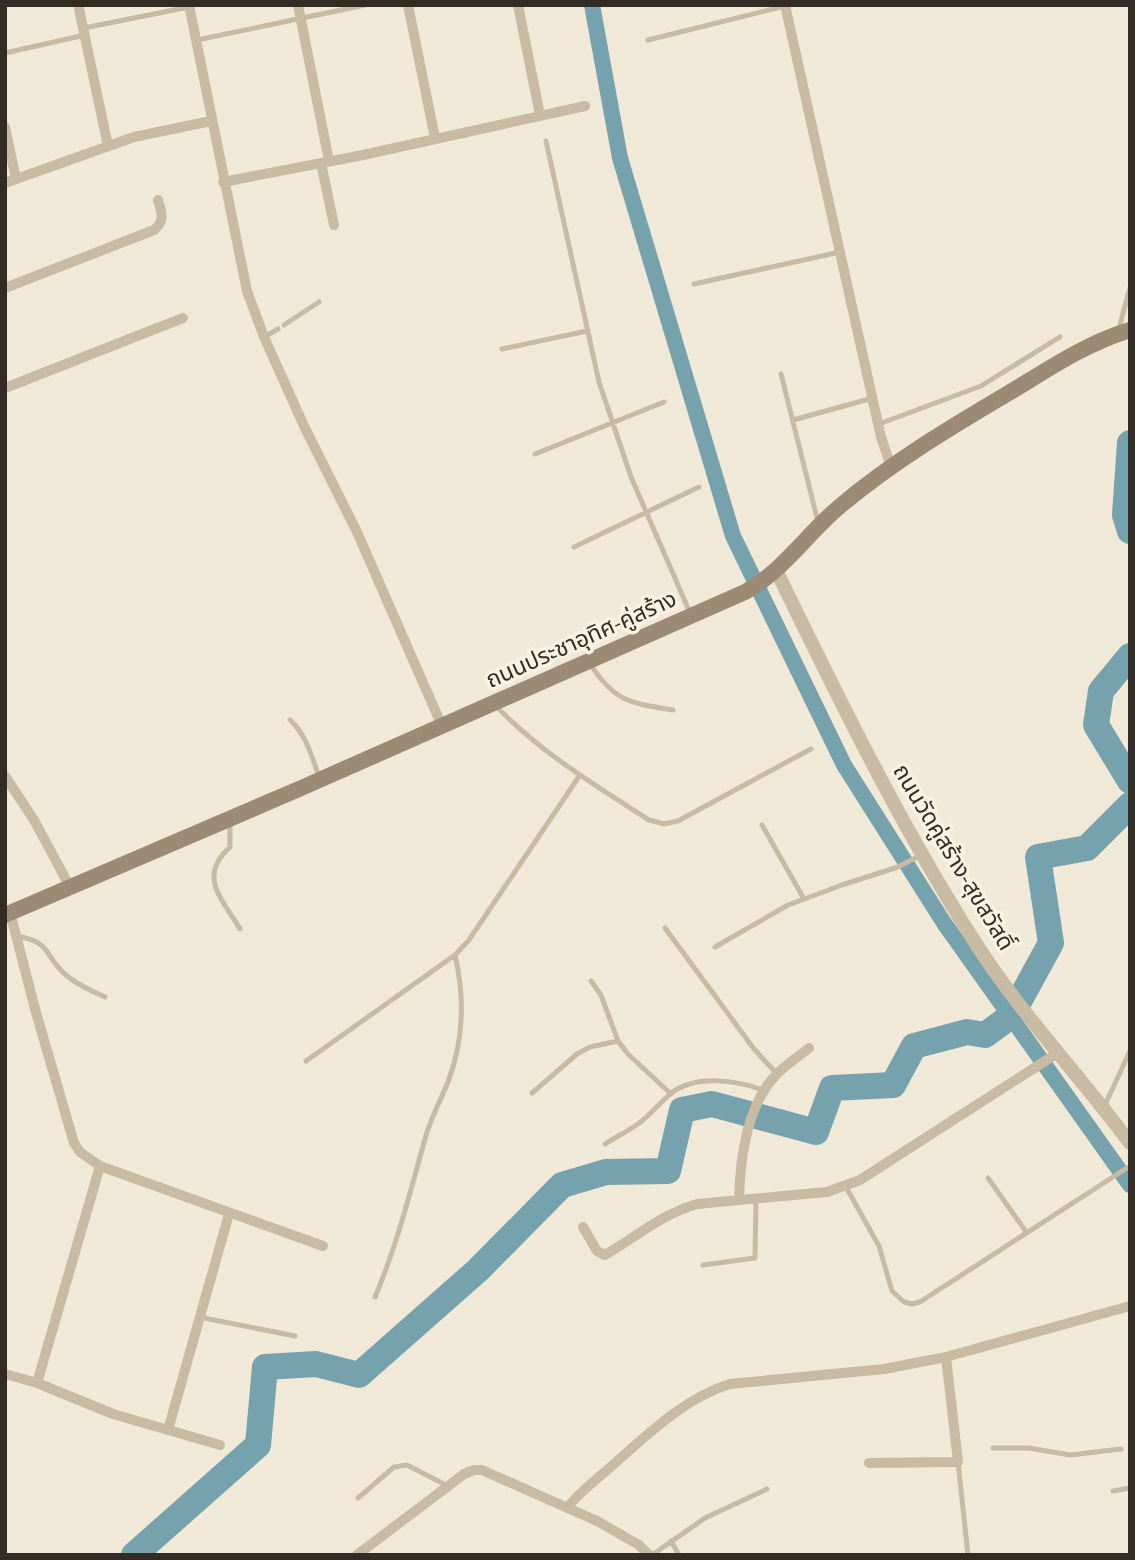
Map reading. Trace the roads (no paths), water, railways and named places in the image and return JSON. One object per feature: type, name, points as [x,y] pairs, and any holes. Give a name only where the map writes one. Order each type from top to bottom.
[{"type":"main road","name":"ถนนประชาอุทิศ-คู่สร้าง","points":[[8,913],[494,704],[763,583],[818,525],[891,467],[1077,352],[1124,332]]},
{"type":"street","points":[[298,5],[334,225]]},
{"type":"street","points":[[408,5],[435,138]]},
{"type":"street","points":[[518,5],[540,115]]},
{"type":"street","points":[[785,5],[873,398],[891,467]]},
{"type":"street","points":[[189,6],[247,291],[264,337],[304,426],[357,532],[442,726]]},
{"type":"street","points":[[79,9],[108,146]]},
{"type":"street","points":[[223,182],[585,106]]},
{"type":"street","points":[[5,127],[11,181],[134,137],[211,121]]},
{"type":"street","points":[[5,288],[153,230],[160,225],[162,217],[159,200]]},
{"type":"street","points":[[5,388],[183,318]]},
{"type":"street","name":"ถนนวัดคู่สร้าง-สุขสวัสดิ์","points":[[776,570],[918,857],[971,938],[1056,1054],[1104,1107],[1130,1143]]},
{"type":"street","points":[[5,776],[34,820],[70,887]]},
{"type":"street","points":[[8,913],[74,1143],[80,1152],[100,1167],[323,1246]]},
{"type":"street","points":[[739,1200],[743,1150],[756,1108],[777,1074],[809,1048]]},
{"type":"street","points":[[583,1227],[597,1251],[605,1255],[650,1224],[678,1209],[697,1204],[827,1192],[846,1187],[1056,1054]]},
{"type":"street","points":[[37,1384],[100,1167]]},
{"type":"street","points":[[168,1430],[229,1214]]},
{"type":"street","points":[[567,1508],[631,1449],[688,1404],[716,1389],[730,1384],[884,1368],[946,1357],[1130,1306]]},
{"type":"street","points":[[869,1463],[958,1462],[946,1357]]},
{"type":"street","points":[[5,1374],[113,1414],[220,1445]]},
{"type":"street","points":[[357,1555],[464,1474],[474,1470],[482,1471],[567,1508],[639,1545],[651,1555]]},
{"type":"lane","points":[[196,40],[365,5]]},
{"type":"lane","points":[[648,40],[785,5]]},
{"type":"lane","points":[[5,53],[189,6]]},
{"type":"lane","points":[[546,141],[599,382],[631,477],[691,615]]},
{"type":"lane","points":[[694,284],[840,253]]},
{"type":"lane","points":[[1124,332],[1130,288]]},
{"type":"lane","points":[[264,337],[319,302]]},
{"type":"lane","points":[[502,349],[587,331]]},
{"type":"lane","points":[[879,424],[981,386],[1060,338]]},
{"type":"lane","points":[[781,374],[818,525]]},
{"type":"lane","points":[[793,420],[873,398]]},
{"type":"lane","points":[[535,454],[664,402]]},
{"type":"lane","points":[[574,547],[699,487]]},
{"type":"lane","points":[[589,662],[600,681],[620,699],[673,710]]},
{"type":"lane","points":[[494,704],[518,729],[580,775],[649,820],[664,824],[678,821],[811,749]]},
{"type":"lane","points":[[290,720],[297,727],[309,750],[320,780]]},
{"type":"lane","points":[[306,1061],[455,955],[469,940],[580,775]]},
{"type":"lane","points":[[229,819],[230,847],[221,855],[212,874],[214,883],[240,929]]},
{"type":"lane","points":[[762,825],[804,899]]},
{"type":"lane","points":[[715,947],[788,905],[898,867],[918,857]]},
{"type":"lane","points":[[664,928],[754,1049],[777,1074]]},
{"type":"lane","points":[[16,936],[40,942],[65,974],[105,997]]},
{"type":"lane","points":[[375,1297],[390,1261],[427,1132],[448,1083],[459,1044],[463,1006],[455,955]]},
{"type":"lane","points":[[591,981],[601,995],[618,1041],[628,1054],[671,1094]]},
{"type":"lane","points":[[531,1093],[577,1054],[590,1047],[618,1041]]},
{"type":"lane","points":[[1104,1107],[1130,1051]]},
{"type":"lane","points":[[605,1144],[636,1125],[671,1094],[694,1083],[714,1081],[750,1085],[765,1091]]},
{"type":"lane","points":[[846,1187],[879,1246],[892,1291],[904,1302],[912,1304],[920,1302],[1129,1166]]},
{"type":"lane","points":[[988,1178],[1027,1233]]},
{"type":"lane","points":[[703,1265],[755,1258],[756,1199]]},
{"type":"lane","points":[[200,1317],[295,1336]]},
{"type":"lane","points":[[993,1448],[1029,1448],[1070,1455],[1121,1448]]},
{"type":"lane","points":[[958,1462],[968,1555]]},
{"type":"lane","points":[[358,1498],[394,1467],[401,1465],[407,1465],[449,1486]]},
{"type":"lane","points":[[1113,1491],[1130,1488]]},
{"type":"lane","points":[[651,1555],[705,1518],[767,1489]]},
{"type":"lane","points":[[671,1541],[679,1555]]},
{"type":"waterway","points":[[592,5],[620,158],[733,536],[844,765],[944,923],[1130,1185]]},
{"type":"waterway","points":[[1130,443],[1125,515],[1130,531]]},
{"type":"waterway","points":[[1130,656],[1101,691],[1096,725],[1130,781]]},
{"type":"waterway","points":[[134,1555],[258,1445],[265,1367],[316,1364],[359,1375],[478,1270],[562,1185],[606,1172],[668,1171],[682,1110],[712,1104],[816,1132],[832,1088],[893,1085],[914,1046],[967,1032],[985,1035],[1011,1016],[1051,943],[1038,857],[1087,848],[1130,805]]}]
